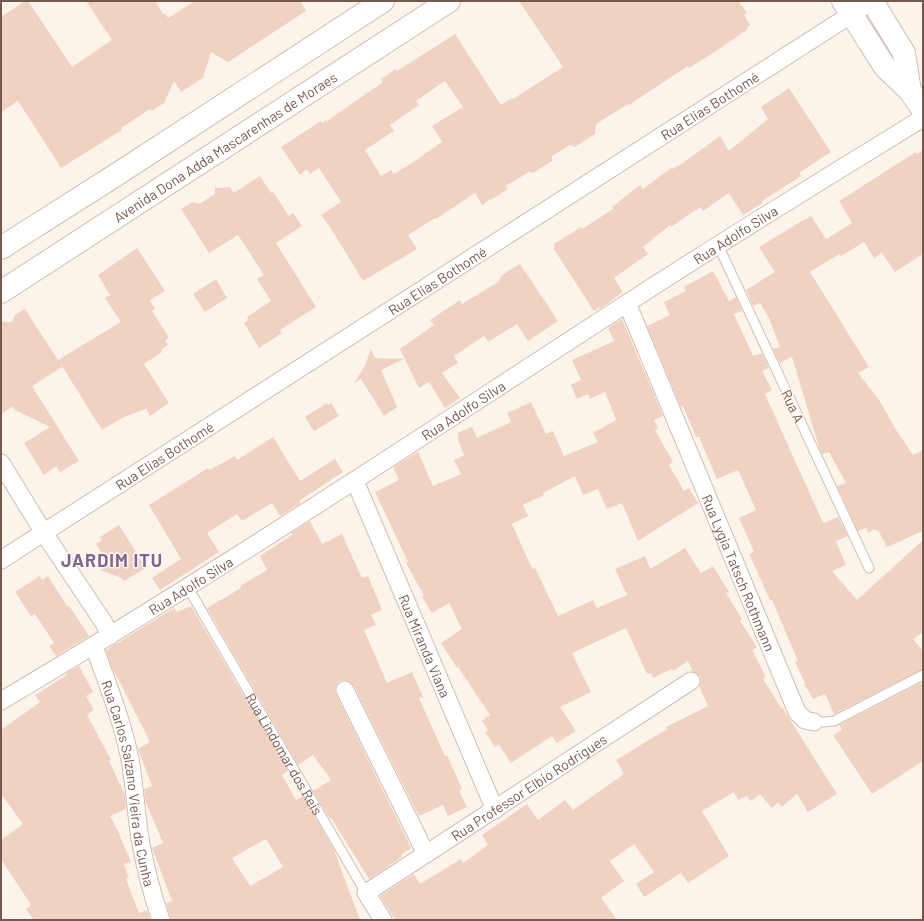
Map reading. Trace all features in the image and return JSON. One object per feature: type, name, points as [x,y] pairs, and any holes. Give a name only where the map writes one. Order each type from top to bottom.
[{"type":"main road","points":[[1,248],[383,1]]},
{"type":"main road","name":"Avenida Dona Adda Mascarenhas de Moraes","points":[[1,292],[449,1]]},
{"type":"main road","points":[[872,1],[904,53],[910,91]]},
{"type":"main road","points":[[847,8],[885,67],[910,91],[923,110]]},
{"type":"street","name":"Rua Elias Bothomé","points":[[1,560],[847,8],[872,1]]},
{"type":"street","name":"Rua Adolfo Silva","points":[[1,701],[110,636],[355,481],[718,245],[923,118]]},
{"type":"street","name":"Rua Lygia Tatsch Rothmann","points":[[627,303],[797,712],[805,720],[814,722]]},
{"type":"street","points":[[1,463],[44,533],[104,623],[110,636]]},
{"type":"street","name":"Rua Miranda Viana","points":[[355,481],[495,810]]},
{"type":"street","name":"Rua Carlos Salzano Vieira da Cunha","points":[[94,646],[118,714],[125,739],[130,761],[141,843],[149,884],[161,920]]},
{"type":"street","name":"Rua Professor Elbio Rodrigues","points":[[366,893],[691,681]]},
{"type":"street","points":[[345,690],[426,854]]},
{"type":"street","name":"Rua Lindomar dos Reis","points":[[366,893],[383,920]]},
{"type":"lane","name":"Rua A","points":[[718,245],[869,568]]},
{"type":"lane","name":"Rua Lindomar dos Reis","points":[[188,586],[366,893]]},
{"type":"lane","name":"Rua Lygia Tatsch Rothmann","points":[[814,722],[834,721],[923,675]]},
{"type":"building","points":[[25,1],[28,1],[72,67],[112,40],[86,1],[155,1],[164,15],[165,13],[168,18],[195,1],[300,1],[306,11],[228,62],[211,52],[203,78],[181,92],[174,81],[164,103],[152,111],[150,109],[121,128],[122,130],[61,168],[18,101],[1,112],[1,17]]},
{"type":"building","points":[[519,1],[738,1],[747,13],[744,15],[750,25],[747,27],[748,29],[689,68],[688,66],[629,105],[628,104],[596,124],[595,134],[575,147],[570,145],[552,156],[552,161],[533,173],[529,172],[506,186],[508,189],[491,200],[482,205],[475,193],[436,219],[435,218],[408,235],[417,249],[363,281],[321,215],[341,202],[319,168],[310,174],[307,169],[300,175],[281,147],[321,121],[322,123],[326,120],[327,121],[383,82],[381,79],[396,69],[397,71],[455,34],[501,105],[563,67]],"holes":[[[445,81],[463,107],[432,126],[442,142],[394,174],[391,170],[381,176],[365,150],[394,131],[390,125],[419,105],[416,101]]]},
{"type":"building","points":[[789,88],[831,152],[799,173],[801,176],[762,201],[763,203],[743,215],[729,193],[703,211],[700,207],[671,227],[670,225],[643,247],[648,254],[614,278],[623,292],[600,309],[599,308],[594,311],[553,248],[555,247],[554,244],[581,227],[582,229],[613,209],[612,207],[640,185],[643,189],[671,168],[672,169],[680,165],[720,136],[729,151],[768,119],[761,107]]},
{"type":"building","points":[[923,150],[923,254],[895,272],[882,253],[874,258],[864,242],[841,256],[839,254],[810,272],[869,367],[858,373],[879,400],[913,455],[923,450],[923,531],[887,547],[878,530],[876,531],[875,529],[868,533],[866,528],[858,531],[837,486],[846,483],[829,452],[822,454],[819,447],[792,357],[780,363],[773,349],[780,347],[769,318],[760,303],[753,306],[746,290],[775,272],[759,247],[811,216],[826,239],[852,223],[839,201],[916,152],[917,154]]},
{"type":"building","points":[[260,176],[289,216],[293,213],[302,226],[276,243],[316,307],[280,330],[282,333],[259,348],[244,323],[248,320],[247,317],[271,301],[257,279],[264,275],[238,235],[209,253],[181,209],[193,202],[199,204],[215,194],[215,188],[230,187],[234,193]]},
{"type":"building","points":[[137,248],[165,291],[150,300],[155,309],[152,311],[169,338],[165,340],[168,345],[161,350],[162,352],[144,364],[169,403],[150,416],[146,409],[124,417],[102,430],[60,363],[62,367],[32,386],[79,461],[60,472],[56,466],[44,475],[24,443],[50,427],[15,410],[13,406],[1,414],[1,322],[12,322],[15,315],[25,309],[58,360],[121,322],[105,298],[110,295],[98,275]]},
{"type":"building","points":[[520,264],[558,321],[528,341],[517,324],[488,342],[484,336],[454,356],[458,363],[442,373],[460,398],[445,408],[429,382],[419,388],[400,349],[434,325],[430,320],[460,300],[462,304],[498,282],[502,275]]},
{"type":"building","points":[[713,271],[729,301],[736,297],[742,311],[734,314],[753,356],[762,353],[769,368],[762,371],[772,390],[765,394],[823,523],[838,517],[848,536],[836,541],[846,565],[832,571],[857,600],[923,540],[923,632],[913,639],[923,651],[923,669],[834,714],[825,694],[813,699],[804,684],[805,683],[795,662],[798,661],[772,600],[770,600],[749,554],[754,552],[739,518],[756,510],[738,470],[717,479],[699,437],[696,437],[683,406],[681,407],[647,326],[670,315],[664,302],[686,291],[684,287]]},
{"type":"building","points":[[216,279],[227,298],[205,312],[193,294]]},
{"type":"building","points":[[622,319],[663,416],[654,420],[658,428],[655,430],[673,462],[669,465],[684,491],[689,488],[698,503],[638,541],[622,503],[607,509],[598,489],[583,495],[575,476],[543,493],[544,495],[523,505],[528,516],[512,524],[530,564],[533,569],[535,568],[558,616],[593,600],[597,608],[627,595],[615,569],[645,556],[650,569],[685,548],[701,573],[713,566],[729,592],[726,593],[742,619],[740,621],[757,647],[752,650],[766,677],[763,679],[837,794],[808,812],[797,794],[782,807],[778,803],[772,808],[760,794],[751,801],[747,796],[738,800],[734,792],[702,811],[729,856],[688,883],[681,873],[644,897],[636,884],[654,872],[634,844],[610,861],[624,881],[601,898],[617,920],[395,920],[380,896],[414,874],[420,884],[461,859],[463,863],[488,845],[482,835],[527,804],[538,820],[565,800],[573,810],[624,774],[616,760],[667,729],[666,727],[708,706],[699,686],[701,681],[700,676],[693,672],[688,661],[673,671],[672,669],[653,678],[651,673],[647,674],[626,628],[572,653],[591,692],[560,707],[576,731],[557,743],[552,736],[511,763],[499,745],[495,747],[485,732],[488,730],[482,721],[490,715],[441,643],[462,629],[449,603],[432,613],[422,597],[424,596],[406,563],[408,562],[375,492],[399,480],[393,467],[418,452],[433,486],[461,474],[454,460],[464,455],[458,440],[458,433],[472,427],[477,438],[511,422],[507,413],[531,402],[546,434],[553,431],[564,456],[598,442],[593,433],[616,420],[605,392],[590,399],[588,394],[577,399],[571,385],[581,380],[572,360],[614,341],[608,328]]},
{"type":"building","points":[[371,349],[375,358],[404,359],[381,370],[397,407],[384,416],[361,379],[354,383],[365,365]]},
{"type":"building","points":[[327,403],[328,405],[331,403],[339,416],[314,431],[305,417]]},
{"type":"building","points":[[273,437],[300,481],[335,459],[343,472],[299,501],[301,503],[280,516],[272,503],[242,521],[237,514],[207,533],[219,552],[160,590],[152,578],[181,559],[149,505],[208,468],[210,470],[235,456],[237,460]]},
{"type":"building","points":[[310,521],[322,544],[342,534],[362,578],[368,576],[382,610],[371,615],[376,625],[364,630],[387,683],[412,672],[423,697],[419,698],[445,756],[447,755],[462,789],[459,791],[467,807],[448,816],[443,805],[419,816],[354,686],[351,682],[346,680],[340,681],[335,689],[336,694],[411,848],[401,855],[402,857],[369,879],[313,791],[331,780],[313,755],[298,765],[207,608],[241,588],[240,586],[267,570],[260,556]]},
{"type":"building","points":[[119,525],[146,568],[124,581],[121,578],[100,570],[108,564],[96,544],[102,540],[100,537]]},
{"type":"building","points":[[40,576],[42,580],[48,576],[67,606],[70,607],[89,636],[56,656],[49,646],[54,643],[35,614],[31,616],[15,592]]},
{"type":"building","points":[[191,606],[288,771],[282,775],[296,800],[303,796],[334,850],[360,920],[171,920],[166,903],[172,901],[152,848],[163,843],[146,803],[144,789],[152,786],[138,749],[150,742],[112,667],[106,650],[174,608],[177,612]],"holes":[[[266,839],[283,867],[250,886],[232,858]]]},
{"type":"building","points":[[79,666],[93,692],[86,696],[94,710],[87,715],[111,760],[109,761],[125,795],[126,809],[110,816],[131,862],[124,864],[129,878],[126,879],[139,913],[147,910],[150,920],[34,920],[26,909],[31,905],[1,859],[1,840],[23,824],[1,794],[1,730],[40,702],[35,695],[67,675],[66,673]]},
{"type":"building","points":[[923,682],[923,761],[872,794],[833,735],[842,730],[839,725]]},
{"type":"district","name":"JARDIM ITU","points":[[112,560]]}]
